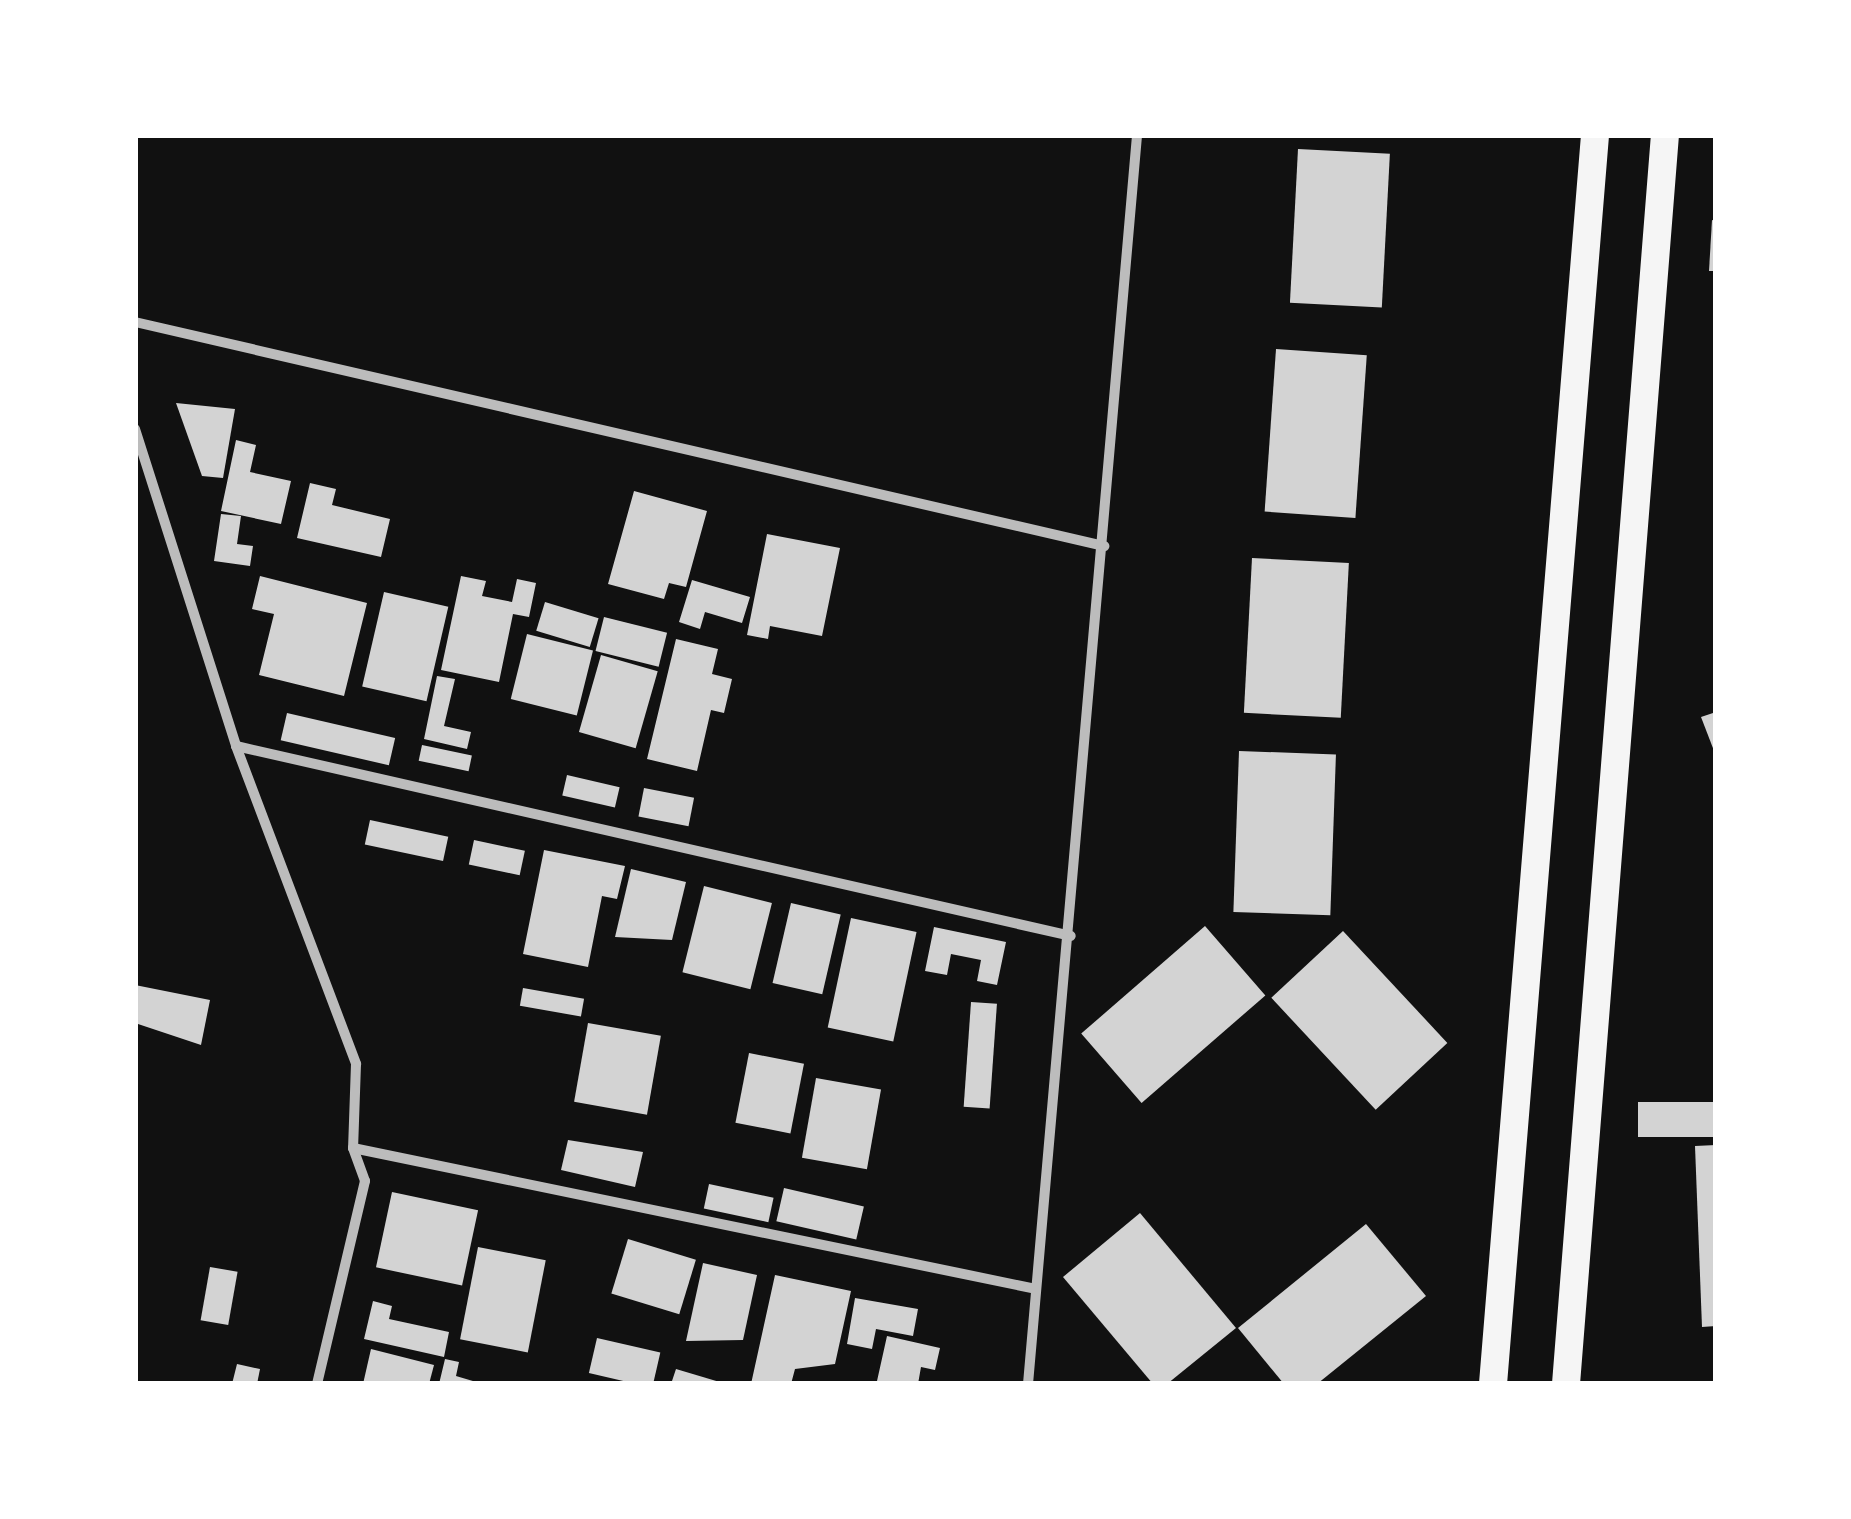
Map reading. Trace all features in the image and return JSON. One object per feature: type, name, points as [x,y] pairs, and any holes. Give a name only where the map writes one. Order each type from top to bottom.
[{"type":"highway","points":[[1493,1384],[1594,135]]},
{"type":"highway","points":[[1566,1384],[1666,135]]},
{"type":"street","points":[[1028,1384],[1137,135]]},
{"type":"street","points":[[135,322],[1104,546]]},
{"type":"street","points":[[135,429],[236,746],[356,1064],[353,1148],[365,1181],[317,1384]]},
{"type":"street","points":[[236,746],[1070,936]]},
{"type":"street","points":[[353,1148],[1036,1290]]},
{"type":"building","points":[[1298,149],[1390,154],[1382,308],[1290,303]]},
{"type":"building","points":[[1712,220],[1716,221],[1716,271],[1709,271]]},
{"type":"building","points":[[1276,349],[1367,355],[1355,518],[1265,512]]},
{"type":"building","points":[[176,403],[235,409],[223,478],[202,476]]},
{"type":"building","points":[[236,440],[256,445],[250,472],[291,481],[281,524],[221,511]]},
{"type":"building","points":[[310,483],[336,489],[332,505],[390,519],[381,557],[297,538]]},
{"type":"building","points":[[634,491],[707,511],[686,587],[669,583],[664,599],[608,584]]},
{"type":"building","points":[[221,514],[241,516],[237,544],[253,546],[250,566],[214,561]]},
{"type":"building","points":[[767,534],[840,548],[822,636],[770,626],[768,639],[747,635]]},
{"type":"building","points":[[1252,558],[1349,563],[1341,718],[1244,713]]},
{"type":"building","points":[[260,576],[367,603],[344,696],[259,675],[274,614],[252,609]]},
{"type":"building","points":[[461,576],[486,581],[482,596],[512,602],[517,579],[536,583],[529,617],[513,614],[499,682],[441,670]]},
{"type":"building","points":[[692,580],[750,597],[742,623],[705,612],[700,629],[679,622]]},
{"type":"building","points":[[384,592],[448,607],[426,701],[362,687]]},
{"type":"building","points":[[545,602],[599,618],[590,647],[536,631]]},
{"type":"building","points":[[604,617],[667,633],[659,667],[596,651]]},
{"type":"building","points":[[527,634],[593,650],[577,715],[511,699]]},
{"type":"building","points":[[676,639],[718,649],[712,674],[732,679],[724,713],[711,710],[697,771],[647,759]]},
{"type":"building","points":[[601,655],[658,671],[636,748],[579,732]]},
{"type":"building","points":[[437,676],[455,679],[444,726],[471,732],[467,749],[424,739]]},
{"type":"building","points":[[1716,712],[1716,756],[1701,717]]},
{"type":"building","points":[[287,713],[395,738],[389,765],[281,740]]},
{"type":"building","points":[[422,745],[472,756],[469,771],[419,761]]},
{"type":"building","points":[[1239,751],[1336,754],[1330,915],[1233,912]]},
{"type":"building","points":[[567,775],[620,787],[615,808],[562,795]]},
{"type":"building","points":[[644,788],[694,798],[689,826],[638,816]]},
{"type":"building","points":[[370,820],[448,837],[443,861],[365,844]]},
{"type":"building","points":[[474,840],[525,851],[520,875],[469,864]]},
{"type":"building","points":[[544,850],[625,866],[617,899],[602,896],[588,967],[523,954]]},
{"type":"building","points":[[631,869],[686,882],[672,940],[615,937]]},
{"type":"building","points":[[704,886],[772,903],[750,989],[682,972]]},
{"type":"building","points":[[791,903],[841,914],[822,994],[773,983]]},
{"type":"building","points":[[851,918],[917,932],[893,1041],[828,1028]]},
{"type":"building","points":[[1205,926],[1265,995],[1142,1103],[1081,1034]]},
{"type":"building","points":[[934,927],[1006,942],[997,985],[977,981],[981,960],[951,954],[947,975],[925,971]]},
{"type":"building","points":[[1343,931],[1447,1043],[1376,1110],[1271,998]]},
{"type":"building","points":[[135,985],[210,1000],[201,1045],[135,1023]]},
{"type":"building","points":[[523,988],[584,999],[581,1016],[520,1006]]},
{"type":"building","points":[[971,1002],[997,1004],[990,1109],[964,1107]]},
{"type":"building","points":[[588,1023],[661,1036],[647,1115],[574,1102]]},
{"type":"building","points":[[749,1053],[804,1064],[790,1133],[735,1123]]},
{"type":"building","points":[[816,1078],[881,1089],[867,1169],[802,1158]]},
{"type":"building","points":[[1638,1102],[1716,1102],[1716,1137],[1638,1137]]},
{"type":"building","points":[[568,1140],[643,1152],[635,1187],[561,1170]]},
{"type":"building","points":[[1716,1145],[1716,1326],[1702,1327],[1695,1146]]},
{"type":"building","points":[[709,1184],[774,1198],[768,1222],[704,1208]]},
{"type":"building","points":[[784,1188],[864,1206],[856,1240],[776,1221]]},
{"type":"building","points":[[392,1192],[478,1210],[462,1286],[376,1267]]},
{"type":"building","points":[[1140,1213],[1236,1328],[1167,1384],[1153,1384],[1063,1277]]},
{"type":"building","points":[[1366,1224],[1426,1296],[1317,1384],[1284,1384],[1238,1328]]},
{"type":"building","points":[[628,1239],[696,1260],[679,1314],[611,1294]]},
{"type":"building","points":[[478,1247],[546,1260],[528,1352],[460,1339]]},
{"type":"building","points":[[703,1263],[757,1275],[743,1340],[686,1341]]},
{"type":"building","points":[[210,1267],[238,1272],[228,1325],[201,1320]]},
{"type":"building","points":[[775,1275],[851,1291],[835,1364],[795,1369],[791,1384],[751,1384]]},
{"type":"building","points":[[855,1298],[918,1309],[913,1336],[876,1329],[872,1349],[847,1344]]},
{"type":"building","points":[[373,1301],[392,1306],[389,1319],[449,1332],[444,1357],[364,1339]]},
{"type":"building","points":[[887,1336],[940,1348],[935,1370],[921,1367],[918,1384],[877,1381]]},
{"type":"building","points":[[597,1338],[660,1353],[653,1384],[589,1373]]},
{"type":"building","points":[[371,1349],[434,1365],[429,1384],[363,1384]]},
{"type":"building","points":[[445,1359],[459,1362],[456,1376],[483,1384],[439,1384]]},
{"type":"building","points":[[237,1364],[260,1369],[257,1384],[232,1384]]},
{"type":"building","points":[[676,1369],[723,1383],[723,1384],[671,1384]]}]
